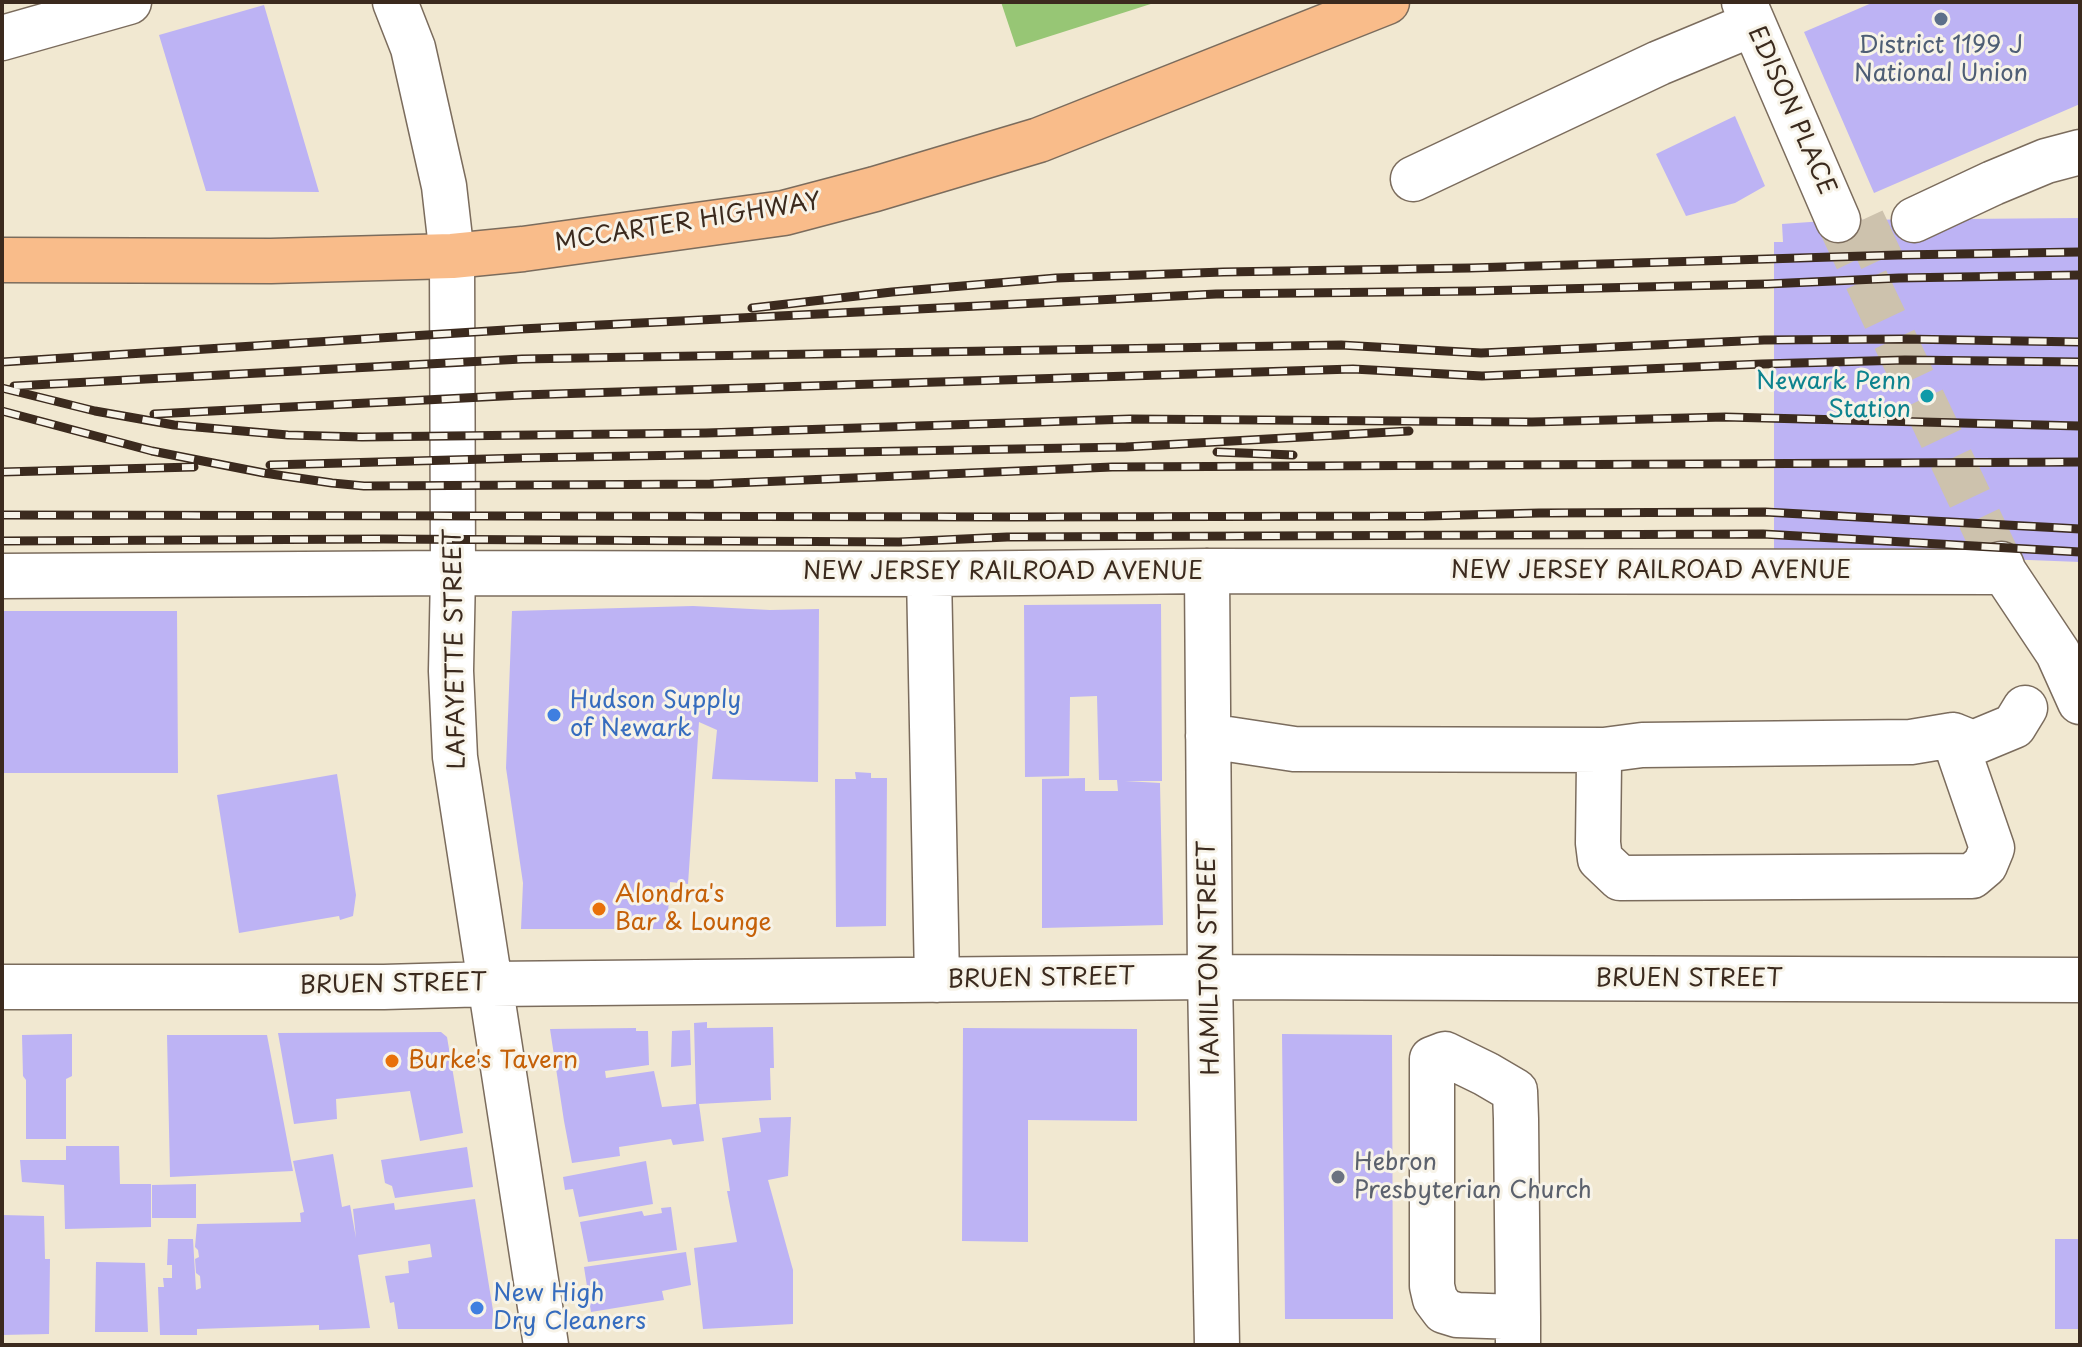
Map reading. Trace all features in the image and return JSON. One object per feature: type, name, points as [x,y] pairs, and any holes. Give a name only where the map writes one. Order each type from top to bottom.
[{"type":"main road","name":"MCCARTER HIGHWAY","points":[[2,260],[271,261],[452,256],[511,251],[784,213],[1039,140],[1387,2]]},
{"type":"street","points":[[2,38],[129,2]]},
{"type":"street","name":"LAFAYETTE STREET","points":[[395,2],[413,48],[444,186],[452,256],[451,671],[455,757],[546,1345]]},
{"type":"street","points":[[1413,179],[1659,63],[1749,13]]},
{"type":"street","name":"EDISON PLACE","points":[[1749,13],[1838,220]]},
{"type":"street","points":[[1914,220],[2046,161],[2080,152]]},
{"type":"street","name":"NEW JERSEY RAILROAD AVENUE","points":[[2,576],[2003,568],[2073,673]]},
{"type":"street","name":"HAMILTON STREET","points":[[1207,571],[1217,1345]]},
{"type":"street","points":[[929,574],[937,980]]},
{"type":"street","points":[[1208,736],[1294,749],[1623,748],[1911,742],[1953,735],[1973,743],[2014,726],[2025,708],[2073,673]]},
{"type":"street","points":[[1623,748],[1599,763],[1600,859],[1620,878],[1972,876],[1985,865],[1992,848],[1953,735]]},
{"type":"street","name":"BRUEN STREET","points":[[2,987],[384,987],[1210,977],[2080,980]]},
{"type":"street","points":[[1445,1054],[1515,1091],[1518,1331],[1444,1311],[1435,1299],[1432,1286],[1432,1059],[1445,1054]]},
{"type":"green space","points":[[1001,2],[1157,2],[1016,47]]},
{"type":"building","points":[[1874,2],[2080,2],[2080,104],[1874,193],[1804,32]]},
{"type":"building","points":[[264,5],[319,192],[206,191],[159,35]]},
{"type":"building","points":[[1735,116],[1765,186],[1735,203],[1686,216],[1656,154]]},
{"type":"building","name":"Newark Penn Station","points":[[2080,218],[2080,562],[1774,550],[1774,242],[1783,242],[1782,224],[1838,220]]},
{"type":"building","points":[[1161,604],[1162,781],[1125,781],[1160,783],[1163,925],[1042,928],[1042,779],[1085,778],[1085,791],[1118,791],[1117,780],[1099,780],[1097,696],[1070,697],[1069,776],[1025,777],[1024,605]]},
{"type":"building","points":[[693,606],[819,609],[818,782],[712,779],[717,730],[699,722],[688,884],[670,882],[667,929],[521,929],[523,883],[506,768],[512,611]]},
{"type":"building","points":[[2,611],[177,611],[178,773],[2,773]]},
{"type":"building","points":[[855,772],[871,773],[871,778],[887,778],[886,926],[836,927],[835,779],[856,779]]},
{"type":"building","points":[[337,774],[356,895],[353,916],[239,933],[217,795]]},
{"type":"building","points":[[707,1022],[707,1028],[773,1027],[771,1100],[699,1104],[704,1141],[673,1145],[671,1139],[619,1147],[620,1156],[572,1163],[550,1029],[636,1028],[636,1031],[648,1031],[649,1065],[605,1071],[606,1078],[654,1071],[662,1107],[696,1104],[694,1023]]},
{"type":"building","points":[[963,1028],[1137,1029],[1137,1121],[1028,1120],[1028,1242],[962,1241]]},
{"type":"building","points":[[690,1030],[691,1065],[671,1067],[672,1031]]},
{"type":"building","points":[[441,1032],[447,1037],[463,1133],[420,1141],[410,1091],[336,1099],[337,1119],[294,1124],[278,1033]]},
{"type":"building","points":[[72,1034],[72,1076],[66,1079],[66,1139],[26,1139],[22,1035]]},
{"type":"building","name":"Hebron Presbyterian Church","points":[[1282,1034],[1392,1035],[1393,1319],[1285,1319]]},
{"type":"building","points":[[167,1035],[267,1035],[293,1171],[170,1177]]},
{"type":"building","points":[[791,1117],[788,1176],[768,1180],[793,1270],[793,1324],[703,1329],[694,1248],[737,1242],[727,1191],[730,1191],[722,1138],[761,1132],[759,1118]]},
{"type":"building","points":[[66,1146],[119,1146],[120,1184],[151,1184],[151,1227],[65,1229],[64,1185],[22,1182],[20,1160],[66,1160]]},
{"type":"building","points":[[467,1147],[473,1187],[395,1198],[392,1186],[385,1183],[381,1160]]},
{"type":"building","points":[[333,1154],[342,1207],[350,1205],[356,1238],[353,1209],[394,1203],[395,1210],[475,1199],[496,1329],[398,1329],[394,1302],[390,1303],[385,1276],[409,1273],[408,1261],[432,1257],[430,1244],[358,1255],[370,1328],[319,1330],[319,1325],[197,1329],[197,1335],[160,1335],[158,1287],[164,1287],[163,1278],[172,1278],[172,1265],[167,1265],[168,1239],[193,1239],[196,1290],[201,1288],[195,1259],[199,1257],[195,1247],[197,1224],[301,1222],[300,1213],[304,1212],[293,1161]]},
{"type":"building","points":[[646,1161],[653,1204],[579,1217],[573,1189],[565,1190],[563,1177]]},
{"type":"building","points":[[196,1184],[196,1218],[152,1218],[152,1185]]},
{"type":"building","points":[[671,1207],[677,1250],[588,1262],[580,1222],[642,1211],[644,1216],[662,1213],[661,1208]]},
{"type":"building","points":[[2,1215],[44,1216],[45,1259],[50,1259],[49,1334],[2,1335]]},
{"type":"building","points":[[2055,1239],[2080,1239],[2080,1329],[2055,1329]]},
{"type":"building","points":[[686,1252],[691,1285],[662,1291],[664,1300],[591,1312],[584,1267]]},
{"type":"building","points":[[96,1262],[145,1263],[148,1332],[95,1332]]},
{"type":"tunnel","points":[[1838,220],[2001,564]]},
{"type":"tunnel","points":[[1852,249],[1914,220]]},
{"type":"railway","points":[[752,308],[1056,278],[2080,252]]},
{"type":"railway","points":[[2,362],[521,329],[1216,294],[1475,291],[2080,275]]},
{"type":"railway","points":[[14,386],[522,359],[1341,345],[1481,353],[1764,340],[2080,342]]},
{"type":"railway","points":[[154,414],[522,395],[1353,369],[1482,376],[1905,360],[2080,362]]},
{"type":"railway","points":[[2,388],[95,411],[174,425],[288,435],[362,437],[706,433],[1130,419],[1532,422],[1725,417],[2080,426]]},
{"type":"railway","points":[[2,411],[152,451],[264,473],[364,486],[710,484],[1112,467],[2080,462]]},
{"type":"railway","points":[[270,465],[1126,447],[1409,431]]},
{"type":"railway","points":[[1217,452],[1293,455]]},
{"type":"railway","points":[[2,472],[194,467]]},
{"type":"railway","points":[[2,515],[1010,517],[1765,512],[2080,529]]},
{"type":"railway","points":[[2,541],[383,539],[899,542],[1007,537],[1763,534],[2080,552]]},
{"type":"place","name":"District 1199 J National Union","points":[[1941,19]]},
{"type":"place","name":"Newark Penn Station","points":[[1927,396]]},
{"type":"place","name":"Hudson Supply of Newark","points":[[554,715]]},
{"type":"place","name":"Alondra's Bar & Lounge","points":[[599,909]]},
{"type":"place","name":"Burke's Tavern","points":[[392,1061]]},
{"type":"place","name":"Hebron Presbyterian Church","points":[[1338,1177]]},
{"type":"place","name":"New High Dry Cleaners","points":[[477,1308]]}]
